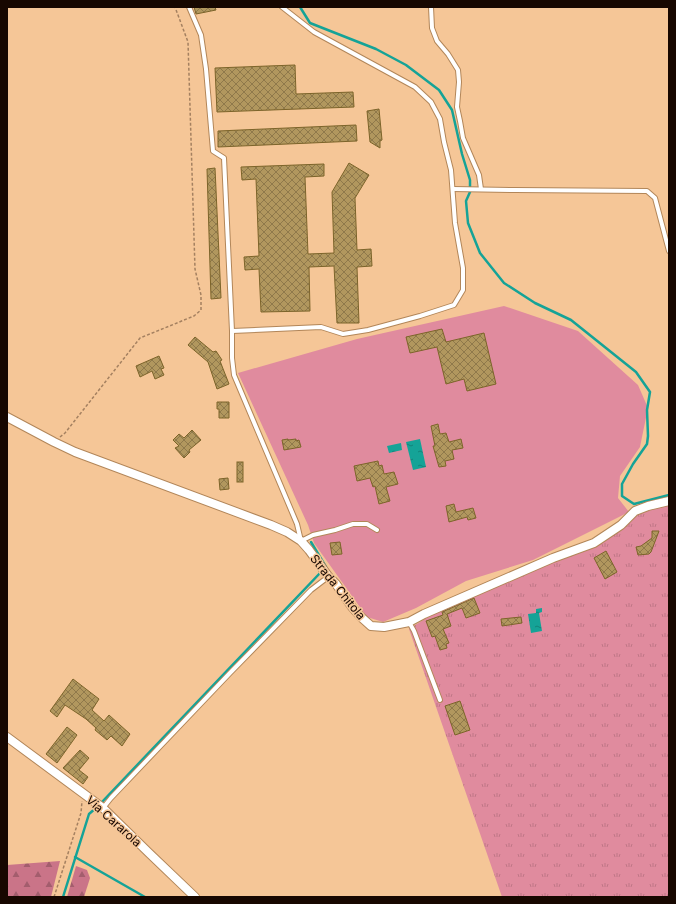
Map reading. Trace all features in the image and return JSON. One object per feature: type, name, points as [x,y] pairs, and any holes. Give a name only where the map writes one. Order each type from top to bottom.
[{"type":"street","name":"Strada Chitola","points":[[7,417],[75,452],[287,532],[301,541],[336,584],[352,607],[371,626],[384,627],[409,622],[424,614],[553,558],[594,543],[621,525],[635,511],[669,501]]},
{"type":"street","name":"Via Cararola","points":[[7,737],[103,808],[195,897]]},
{"type":"lane","points":[[189,7],[201,35],[206,69],[213,151],[224,158],[232,358],[234,375],[297,524],[301,541],[313,535],[353,524],[367,524],[377,530]]},
{"type":"lane","points":[[232,331],[320,327],[343,334],[368,330],[420,316],[454,304],[463,290],[463,268],[455,223],[451,170],[440,119],[430,102],[415,87],[314,32],[282,7]]},
{"type":"lane","points":[[431,7],[432,28],[438,41],[458,70],[459,82],[457,107],[463,138],[478,175],[481,189]]},
{"type":"lane","points":[[453,189],[647,191],[656,198],[669,251]]},
{"type":"lane","points":[[103,808],[235,668],[311,590],[328,576]]},
{"type":"lane","points":[[409,622],[414,631],[440,700]]},
{"type":"path","points":[[54,442],[65,433],[140,338],[194,316],[201,310],[201,295],[195,269],[188,42],[175,7]]},
{"type":"path","points":[[54,897],[81,812],[84,794]]},
{"type":"green space","points":[[504,306],[578,331],[638,385],[648,408],[640,447],[620,476],[618,498],[629,512],[533,560],[466,581],[416,608],[383,622],[367,617],[314,543],[308,525],[238,373],[357,339]]},
{"type":"green space","points":[[669,505],[669,897],[502,897],[409,629],[439,610],[625,526],[637,515]]},
{"type":"green space","points":[[60,861],[51,897],[7,897],[7,865]]},
{"type":"green space","points":[[76,866],[87,870],[90,878],[84,897],[67,897]]},
{"type":"water","points":[[420,439],[426,467],[413,470],[406,442]]},
{"type":"water","points":[[401,443],[402,450],[389,453],[387,446]]},
{"type":"water","points":[[542,608],[542,612],[539,613],[542,631],[531,633],[528,614],[536,613],[536,609]]},
{"type":"building","points":[[194,7],[215,7],[216,10],[196,14]]},
{"type":"building","points":[[295,65],[296,94],[353,92],[354,107],[217,112],[215,68]]},
{"type":"building","points":[[379,109],[382,140],[380,141],[380,148],[370,142],[367,111]]},
{"type":"building","points":[[356,125],[357,141],[218,147],[218,131]]},
{"type":"building","points":[[349,163],[369,175],[355,198],[357,250],[371,249],[372,266],[357,267],[359,323],[337,323],[334,266],[309,267],[310,311],[261,312],[259,269],[245,270],[244,257],[259,256],[256,179],[242,180],[241,167],[324,164],[324,176],[305,177],[308,254],[334,253],[332,192]]},
{"type":"building","points":[[215,168],[221,298],[211,299],[207,169]]},
{"type":"building","points":[[442,329],[446,342],[484,333],[496,384],[467,391],[464,379],[446,384],[437,347],[410,353],[406,337]]},
{"type":"building","points":[[195,337],[213,352],[216,351],[222,360],[220,361],[229,384],[217,389],[208,362],[188,345]]},
{"type":"building","points":[[159,356],[164,368],[161,369],[164,375],[155,379],[152,371],[140,377],[136,366]]},
{"type":"building","points":[[217,402],[229,402],[229,418],[219,418]]},
{"type":"building","points":[[438,424],[440,434],[446,433],[449,442],[461,439],[463,448],[452,450],[454,459],[445,461],[446,466],[439,467],[433,446],[435,446],[431,426]]},
{"type":"building","points":[[192,430],[201,440],[189,450],[190,452],[184,458],[175,448],[179,446],[173,440],[179,434],[184,438]]},
{"type":"building","points":[[296,439],[296,441],[299,440],[301,447],[284,450],[282,440]]},
{"type":"building","points":[[378,461],[379,466],[382,465],[384,474],[394,472],[398,484],[386,487],[390,501],[379,504],[375,486],[373,487],[370,478],[357,481],[354,466]]},
{"type":"building","points":[[237,462],[243,462],[243,482],[237,482]]},
{"type":"building","points":[[228,478],[229,489],[220,490],[219,479]]},
{"type":"building","points":[[454,504],[456,512],[473,508],[476,518],[468,520],[467,517],[449,522],[446,506]]},
{"type":"building","points":[[652,531],[659,531],[651,552],[649,554],[638,555],[636,547],[641,546],[652,538]]},
{"type":"building","points":[[340,542],[342,554],[332,555],[330,543]]},
{"type":"building","points":[[606,551],[617,572],[605,579],[594,558]]},
{"type":"building","points":[[474,598],[480,613],[466,618],[462,608],[447,614],[451,626],[443,629],[449,643],[446,644],[447,648],[440,650],[435,636],[432,637],[426,621],[443,615],[442,612]]},
{"type":"building","points":[[521,617],[522,623],[502,626],[501,619]]},
{"type":"building","points":[[73,679],[99,699],[92,710],[104,721],[109,715],[130,734],[122,746],[111,736],[107,740],[95,730],[96,728],[86,719],[65,705],[57,717],[50,711]]},
{"type":"building","points":[[460,701],[470,730],[455,735],[445,706]]},
{"type":"building","points":[[67,727],[77,735],[57,763],[46,754]]},
{"type":"building","points":[[80,750],[89,758],[79,770],[88,777],[83,784],[63,768]]},
{"type":"waterway","points":[[300,7],[310,23],[376,49],[406,65],[439,90],[452,110],[462,154],[470,180],[470,192],[466,201],[468,223],[480,253],[504,283],[535,303],[571,320],[636,372],[650,392],[647,410],[648,436],[647,444],[633,464],[622,484],[622,496],[634,504],[669,495]]},
{"type":"waterway","points":[[311,542],[326,567]]},
{"type":"waterway","points":[[101,803],[321,572]]},
{"type":"waterway","points":[[63,897],[89,814],[97,807]]},
{"type":"waterway","points":[[75,857],[145,897]]}]
